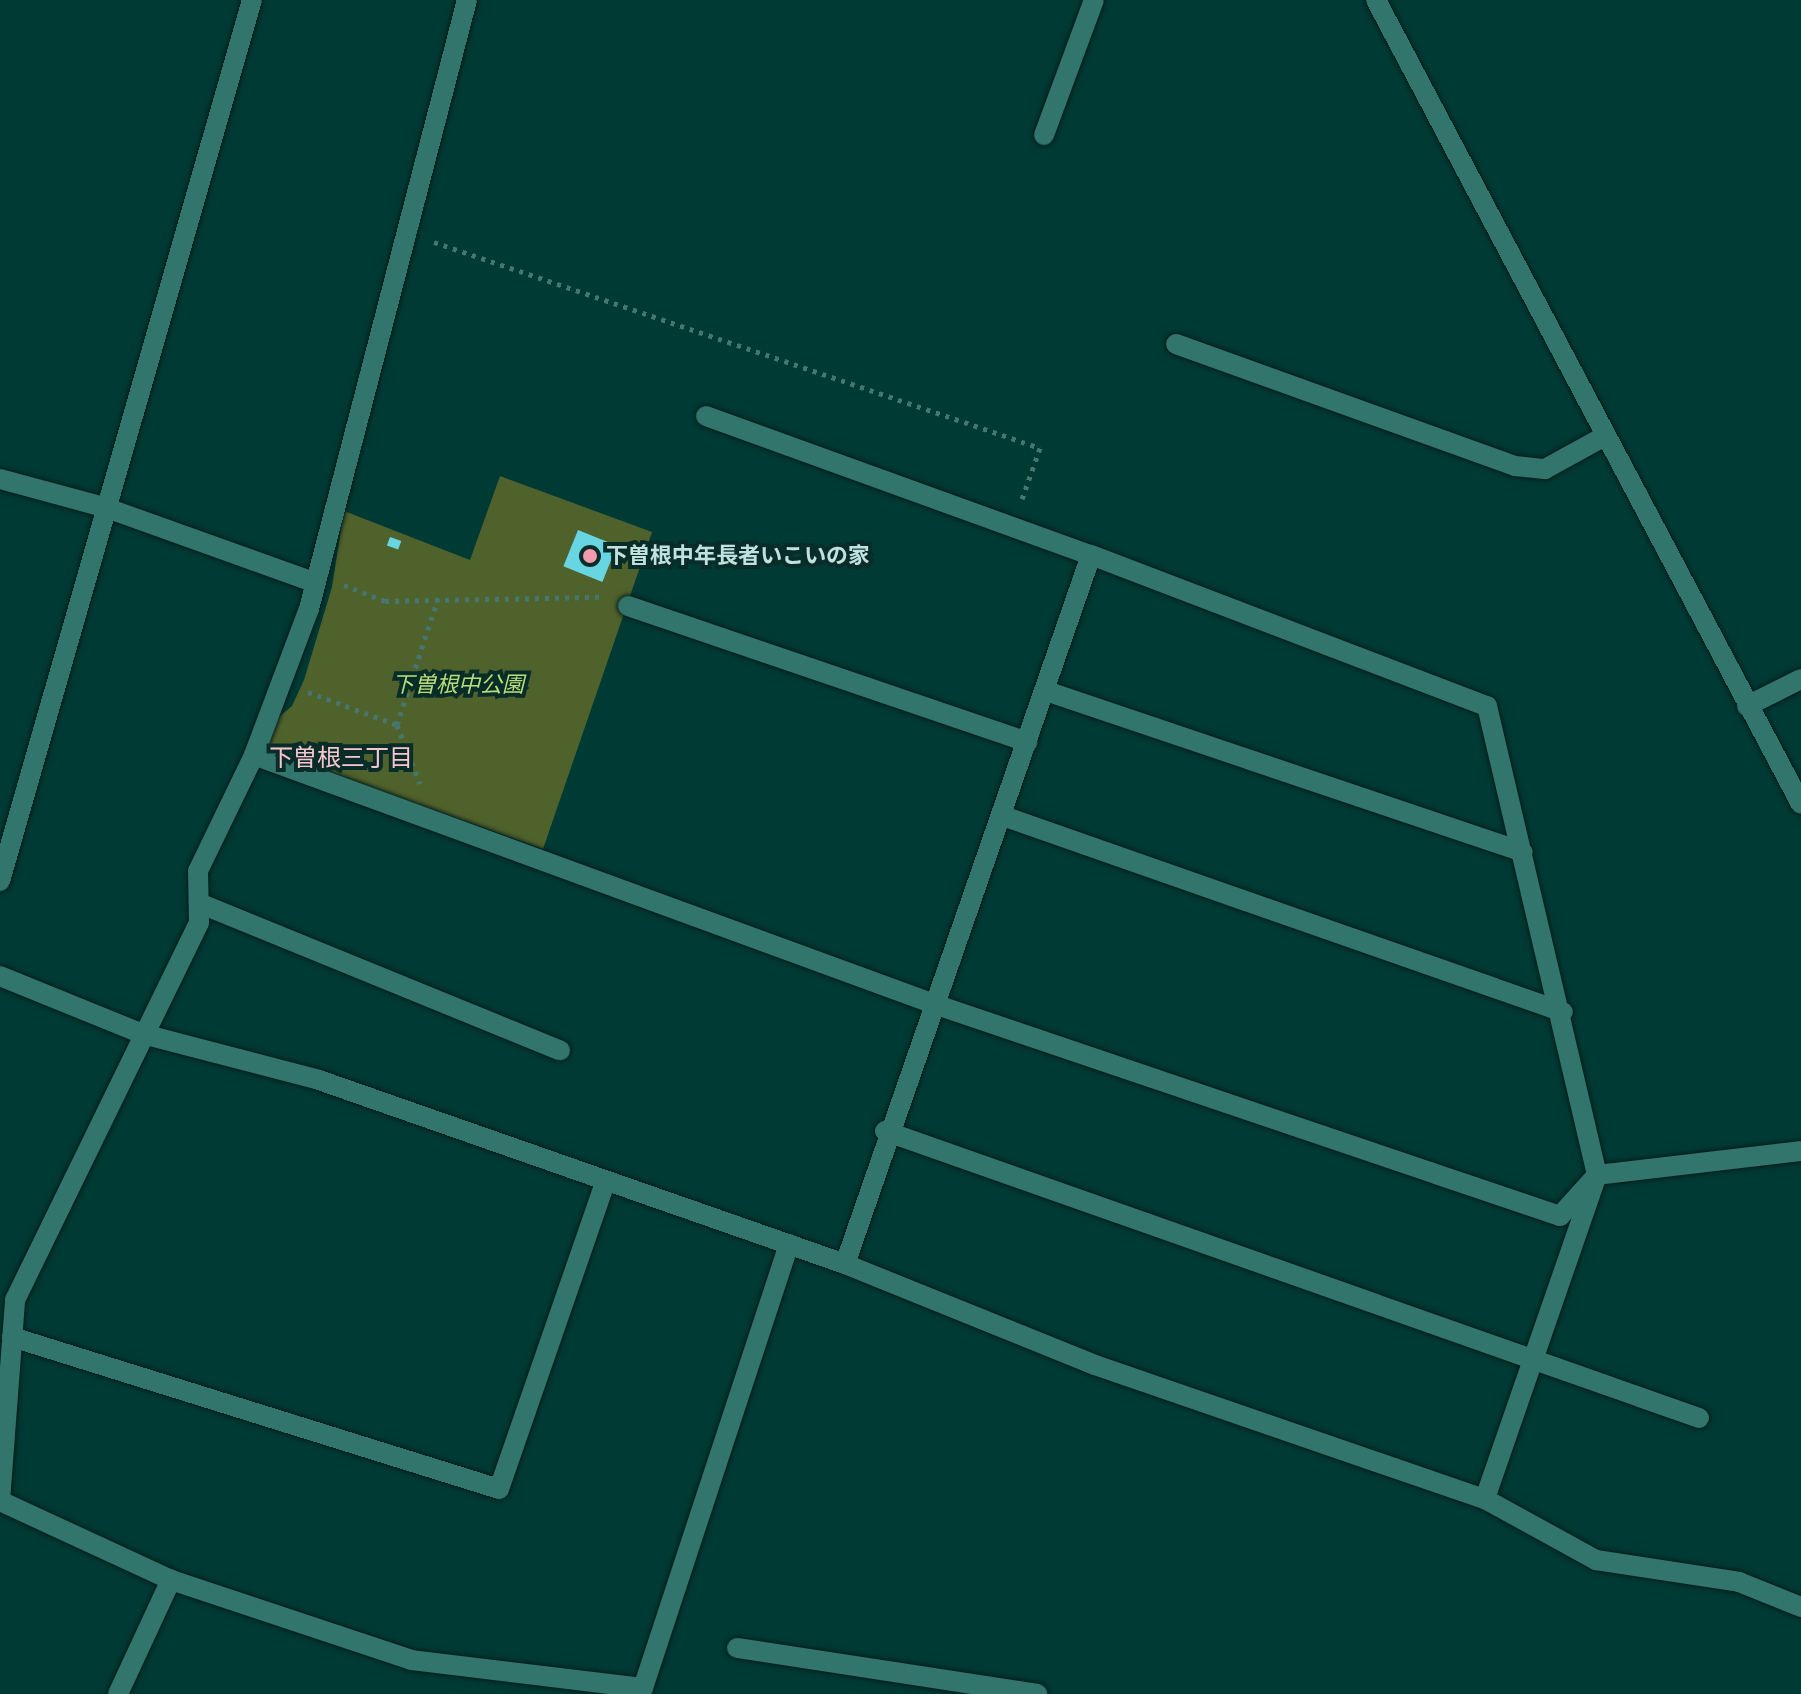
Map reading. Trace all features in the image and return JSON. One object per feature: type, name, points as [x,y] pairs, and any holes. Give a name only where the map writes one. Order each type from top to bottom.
[{"type":"street","points":[[0,881],[104,507],[252,0]]},
{"type":"street","points":[[467,0],[403,233],[377,359],[316,583],[254,755],[198,871],[199,922],[15,1300],[0,1501],[171,1580],[412,1660],[643,1688],[789,1244]]},
{"type":"street","points":[[1044,135],[1094,0]]},
{"type":"street","points":[[1376,0],[1801,804]]},
{"type":"street","points":[[1176,344],[1515,466],[1545,469],[1605,436]]},
{"type":"street","points":[[706,416],[1091,555],[1487,706],[1563,1012],[1597,1175],[1530,1360],[1485,1499]]},
{"type":"street","points":[[0,479],[104,507],[316,583]]},
{"type":"street","points":[[845,1264],[885,1131],[1003,816],[1091,555]]},
{"type":"street","points":[[628,606],[1028,742]]},
{"type":"street","points":[[1747,706],[1801,679]]},
{"type":"street","points":[[1046,691],[1523,852]]},
{"type":"street","points":[[254,755],[934,1004],[1560,1216],[1597,1175],[1801,1151]]},
{"type":"street","points":[[1003,816],[1563,1012]]},
{"type":"street","points":[[199,903],[560,1050]]},
{"type":"street","points":[[0,976],[143,1034],[319,1080],[605,1183],[845,1264],[1095,1365],[1485,1499],[1596,1560],[1739,1582],[1801,1607]]},
{"type":"street","points":[[885,1131],[1699,1418]]},
{"type":"street","points":[[12,1337],[499,1489],[605,1183]]},
{"type":"street","points":[[118,1694],[171,1580]]},
{"type":"street","points":[[737,1648],[1037,1694]]},
{"type":"path","points":[[403,233],[1040,448],[1012,526]]},
{"type":"path","points":[[316,583],[333,581],[385,601],[593,594],[628,606]]},
{"type":"path","points":[[423,794],[397,725],[438,598]]},
{"type":"path","points":[[300,689],[397,725]]},
{"type":"green space","name":"下曽根中公園","points":[[500,476],[652,532],[543,849],[266,750],[275,720],[292,706],[304,680],[332,587],[344,511],[470,560]]},
{"type":"building","name":"下曽根中年長者いこいの家","points":[[578,530],[617,546],[602,582],[563,566]]},
{"type":"building","points":[[390,537],[401,541],[398,550],[387,545]]},
{"type":"place","name":"下曽根中年長者いこいの家","points":[[590,556]]},
{"type":"district","name":"下曽根三丁目","points":[[341,759]]}]
